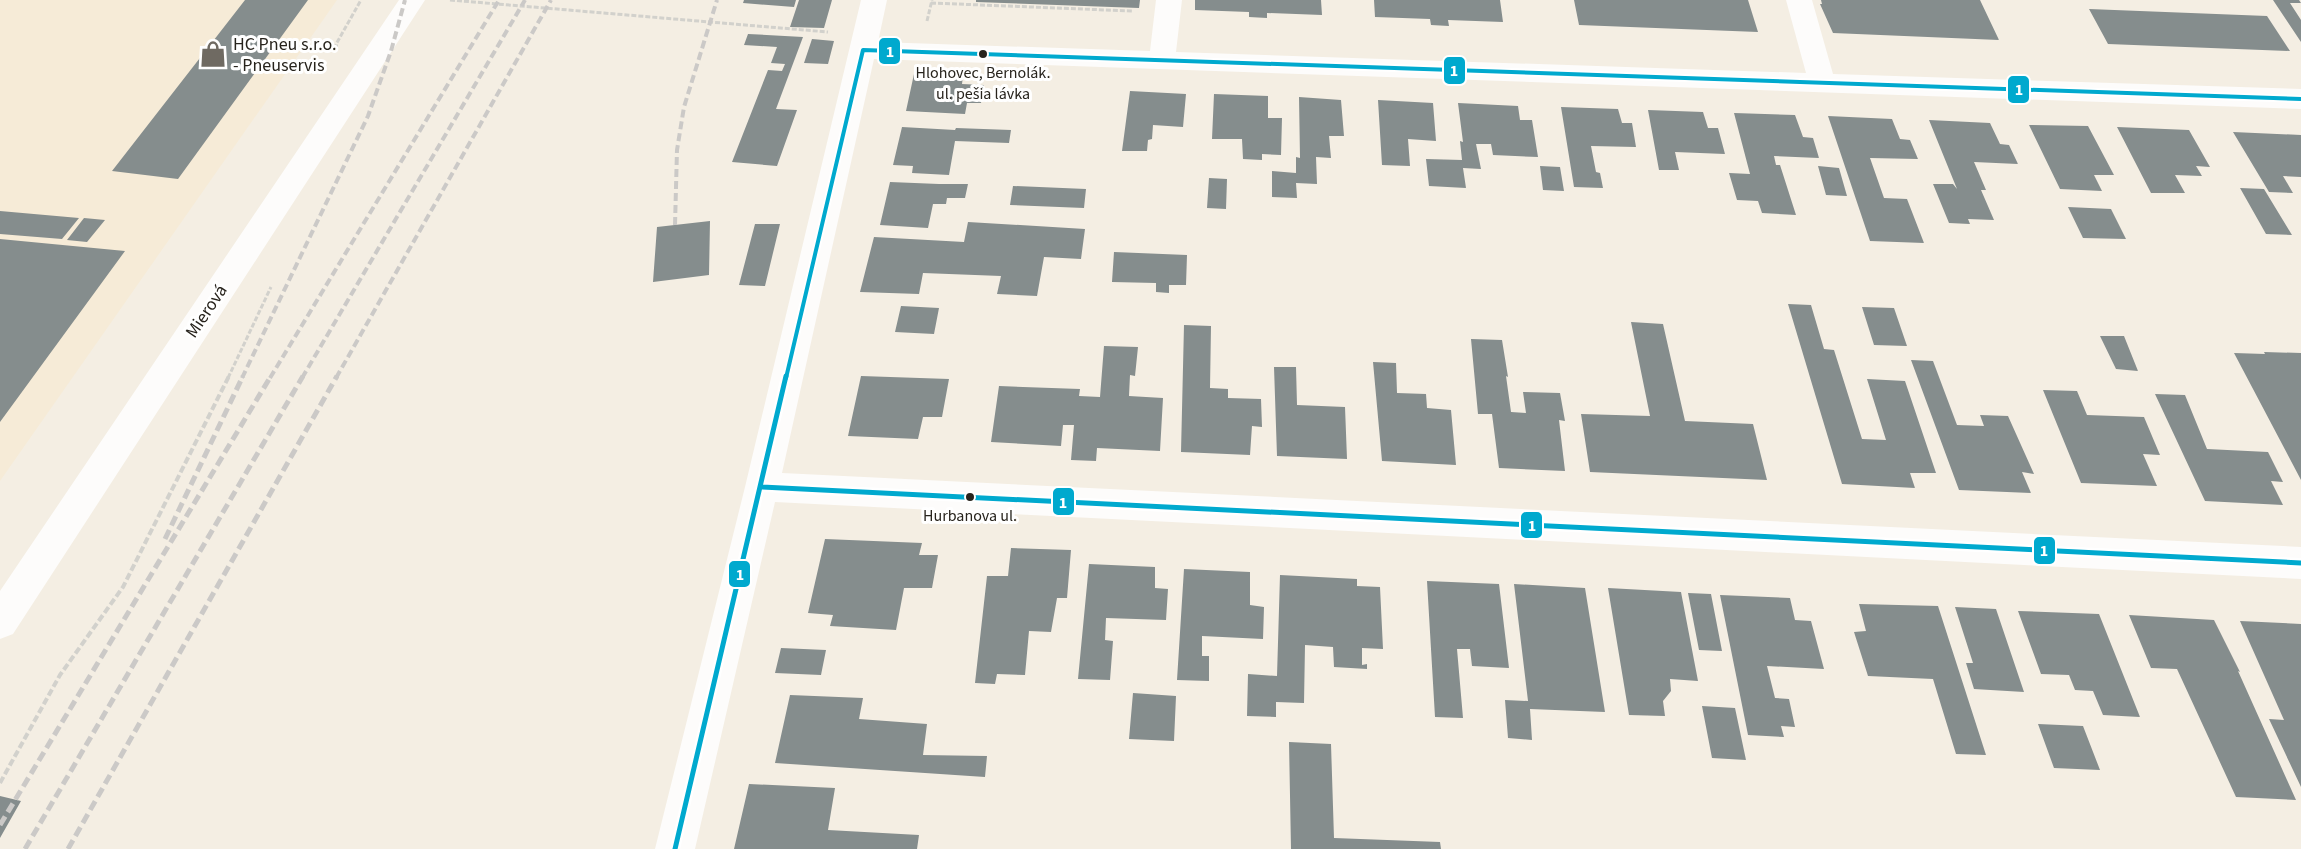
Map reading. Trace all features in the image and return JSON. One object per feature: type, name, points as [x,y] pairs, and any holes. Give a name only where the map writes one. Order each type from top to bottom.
[{"type":"street","name":"Mierová","points":[[0,622],[412,0]]},
{"type":"street","points":[[675,849],[762,487],[874,0]]},
{"type":"street","points":[[1799,0],[1822,83]]},
{"type":"street","points":[[1162,60],[1168,6]]},
{"type":"street","points":[[863,50],[2301,99]]},
{"type":"street","points":[[762,487],[2301,563]]},
{"type":"path","points":[[335,46],[361,0]]},
{"type":"path","points":[[450,0],[823,32]]},
{"type":"path","points":[[932,3],[1168,6]]},
{"type":"path","points":[[0,783],[60,675],[123,587],[204,428],[273,283]]},
{"type":"shaded area","points":[[0,0],[337,0],[0,481]]},
{"type":"building","points":[[245,0],[308,0],[178,179],[112,171]]},
{"type":"building","points":[[744,0],[796,0],[794,7],[743,3]]},
{"type":"building","points":[[799,0],[832,0],[824,28],[790,27]]},
{"type":"building","points":[[976,0],[1140,0],[1139,8],[976,2]]},
{"type":"building","points":[[1195,0],[1321,0],[1322,15],[1267,13],[1267,18],[1249,17],[1249,12],[1195,10]]},
{"type":"building","points":[[1374,0],[1500,0],[1503,22],[1448,20],[1449,26],[1431,25],[1430,19],[1375,17]]},
{"type":"building","points":[[1574,0],[1748,0],[1758,32],[1579,25]]},
{"type":"building","points":[[1821,0],[1980,0],[1999,40],[1833,33],[1820,4],[1822,4]]},
{"type":"building","points":[[2273,0],[2299,0],[2301,3],[2290,3],[2301,20],[2301,42]]},
{"type":"building","points":[[2089,9],[2267,16],[2290,51],[2108,44]]},
{"type":"building","points":[[748,34],[803,37],[776,109],[797,110],[777,166],[732,162],[768,70],[782,71],[785,64],[771,63],[777,47],[744,45]]},
{"type":"building","points":[[812,39],[834,41],[828,64],[804,63]]},
{"type":"building","points":[[914,74],[963,76],[962,84],[984,85],[981,103],[967,103],[965,114],[906,111]]},
{"type":"building","points":[[1130,91],[1186,94],[1183,127],[1153,125],[1152,139],[1148,140],[1147,151],[1122,151]]},
{"type":"building","points":[[1214,94],[1268,96],[1268,118],[1282,118],[1281,155],[1262,154],[1262,160],[1243,159],[1242,139],[1212,139]]},
{"type":"building","points":[[1299,97],[1341,100],[1344,136],[1329,136],[1331,158],[1316,157],[1317,184],[1296,183],[1297,198],[1272,197],[1272,171],[1296,173],[1296,157],[1300,158]]},
{"type":"building","points":[[1378,100],[1433,103],[1436,141],[1408,139],[1410,166],[1382,165]]},
{"type":"building","points":[[1458,103],[1518,106],[1520,120],[1532,120],[1538,157],[1493,155],[1491,144],[1476,144],[1481,169],[1463,168],[1466,188],[1429,186],[1426,159],[1462,160],[1460,141],[1463,142]]},
{"type":"building","points":[[1561,107],[1618,109],[1622,123],[1632,123],[1636,147],[1591,146],[1596,172],[1600,173],[1603,188],[1574,187]]},
{"type":"building","points":[[1648,110],[1703,112],[1708,128],[1718,128],[1725,154],[1675,152],[1679,170],[1659,170]]},
{"type":"building","points":[[1734,113],[1795,115],[1803,137],[1813,138],[1819,158],[1774,156],[1776,165],[1780,165],[1796,215],[1762,213],[1758,201],[1737,200],[1729,173],[1750,174]]},
{"type":"building","points":[[1828,116],[1892,119],[1900,139],[1910,140],[1918,159],[1870,158],[1884,198],[1907,199],[1924,243],[1870,241]]},
{"type":"building","points":[[1929,120],[1990,123],[2000,144],[2009,145],[2018,164],[1974,162],[1986,190],[1981,190],[1994,220],[1968,219],[1970,224],[1949,223],[1933,184],[1953,184],[1957,189]]},
{"type":"building","points":[[2029,125],[2088,126],[2114,175],[2094,175],[2102,191],[2060,189]]},
{"type":"building","points":[[902,127],[1011,130],[1009,143],[955,141],[949,175],[912,173],[913,166],[893,165]]},
{"type":"building","points":[[2117,127],[2189,130],[2210,167],[2196,166],[2202,176],[2175,175],[2185,193],[2151,193]]},
{"type":"building","points":[[2233,132],[2301,135],[2301,177],[2283,176],[2293,193],[2269,192]]},
{"type":"building","points":[[1540,166],[1560,167],[1564,191],[1543,190]]},
{"type":"building","points":[[1818,166],[1839,168],[1847,196],[1826,195]]},
{"type":"building","points":[[1209,178],[1227,179],[1226,209],[1207,208]]},
{"type":"building","points":[[890,182],[968,184],[965,198],[947,198],[946,204],[933,204],[928,228],[880,225]]},
{"type":"building","points":[[1013,186],[1086,189],[1084,208],[1010,205]]},
{"type":"building","points":[[2240,188],[2264,189],[2292,235],[2266,234]]},
{"type":"building","points":[[2068,207],[2111,209],[2126,239],[2083,238]]},
{"type":"building","points":[[0,211],[79,218],[62,239],[0,234]]},
{"type":"building","points":[[84,218],[105,220],[87,242],[67,240]]},
{"type":"building","points":[[710,221],[709,275],[653,282],[657,227]]},
{"type":"building","points":[[968,222],[1085,229],[1081,259],[1044,257],[1037,296],[997,294],[1001,276],[923,273],[919,294],[860,292],[874,237],[964,242]]},
{"type":"building","points":[[755,224],[780,224],[765,286],[739,285]]},
{"type":"building","points":[[0,239],[125,251],[0,422]]},
{"type":"building","points":[[1114,252],[1187,255],[1186,285],[1169,285],[1169,293],[1156,292],[1156,283],[1112,282]]},
{"type":"building","points":[[1788,304],[1811,305],[1824,349],[1834,350],[1862,439],[1886,440],[1867,379],[1905,381],[1936,473],[1910,473],[1915,488],[1842,484]]},
{"type":"building","points":[[901,306],[939,308],[934,334],[895,332]]},
{"type":"building","points":[[1862,307],[1894,308],[1907,346],[1874,345]]},
{"type":"building","points":[[1631,322],[1663,324],[1685,421],[1753,424],[1767,480],[1590,472],[1581,414],[1650,416]]},
{"type":"building","points":[[1184,325],[1211,326],[1210,388],[1228,389],[1228,398],[1261,399],[1262,427],[1252,426],[1250,455],[1181,452]]},
{"type":"building","points":[[2100,336],[2124,336],[2138,371],[2116,369]]},
{"type":"building","points":[[1471,339],[1502,340],[1511,412],[1526,413],[1523,392],[1560,393],[1565,421],[1559,420],[1565,471],[1499,468],[1492,414],[1478,414]]},
{"type":"building","points":[[1104,346],[1138,347],[1135,376],[1130,375],[1129,396],[1163,398],[1160,451],[1097,448],[1096,461],[1071,460],[1074,425],[1063,425],[1061,446],[991,442],[999,386],[1080,389],[1079,396],[1100,397]]},
{"type":"building","points":[[2264,352],[2301,353],[2301,480],[2234,353],[2265,354]]},
{"type":"building","points":[[1911,360],[1933,361],[1957,425],[1984,426],[1980,415],[2008,416],[2034,474],[2022,472],[2031,493],[1959,490]]},
{"type":"building","points":[[1373,362],[1396,363],[1397,393],[1426,394],[1427,408],[1451,410],[1456,465],[1382,461]]},
{"type":"building","points":[[1274,367],[1296,367],[1297,405],[1345,407],[1347,459],[1277,456]]},
{"type":"building","points":[[861,376],[949,379],[942,417],[923,417],[918,439],[848,436]]},
{"type":"building","points":[[2043,390],[2077,391],[2087,415],[2144,417],[2160,455],[2143,454],[2157,486],[2081,483]]},
{"type":"building","points":[[2155,394],[2185,395],[2207,449],[2268,452],[2283,482],[2271,481],[2283,505],[2205,501]]},
{"type":"building","points":[[825,539],[922,543],[919,555],[938,555],[932,588],[904,588],[896,630],[830,626],[833,615],[808,613]]},
{"type":"building","points":[[1011,548],[1071,550],[1067,598],[1057,598],[1051,632],[1029,631],[1025,675],[997,674],[995,684],[975,683],[987,576],[1008,576]]},
{"type":"building","points":[[1089,564],[1155,567],[1155,588],[1168,589],[1166,620],[1106,618],[1105,640],[1113,641],[1110,680],[1078,679]]},
{"type":"building","points":[[1184,569],[1250,572],[1250,605],[1264,607],[1263,639],[1202,636],[1202,656],[1209,656],[1209,681],[1177,680]]},
{"type":"building","points":[[1280,575],[1357,579],[1357,586],[1380,587],[1383,649],[1362,648],[1362,665],[1367,664],[1367,669],[1334,667],[1333,647],[1305,645],[1304,703],[1276,702],[1276,717],[1247,716],[1248,674],[1277,676]]},
{"type":"building","points":[[1427,581],[1499,584],[1509,668],[1472,666],[1470,649],[1457,649],[1463,718],[1435,717]]},
{"type":"building","points":[[1514,584],[1585,588],[1605,712],[1530,709],[1532,740],[1508,738],[1505,700],[1528,701]]},
{"type":"building","points":[[1608,588],[1681,592],[1698,681],[1670,679],[1671,691],[1663,701],[1665,716],[1629,715]]},
{"type":"building","points":[[1688,593],[1711,594],[1722,651],[1699,650]]},
{"type":"building","points":[[1720,595],[1790,598],[1795,620],[1811,621],[1824,669],[1767,666],[1775,698],[1789,699],[1795,727],[1781,726],[1784,737],[1748,735]]},
{"type":"building","points":[[1859,604],[1938,606],[1986,755],[1956,754],[1933,679],[1868,676],[1854,632],[1866,631]]},
{"type":"building","points":[[1955,607],[1996,609],[2024,692],[1974,689],[1966,663],[1973,663]]},
{"type":"building","points":[[2018,611],[2099,614],[2140,717],[2103,715],[2093,691],[2075,690],[2069,675],[2041,674]]},
{"type":"building","points":[[2129,615],[2214,620],[2240,672],[2238,671],[2296,800],[2236,797],[2177,669],[2151,668]]},
{"type":"building","points":[[2240,621],[2301,624],[2301,787],[2269,719],[2284,720]]},
{"type":"building","points":[[781,648],[826,650],[821,675],[775,673]]},
{"type":"building","points":[[1133,693],[1176,696],[1174,741],[1129,739]]},
{"type":"building","points":[[790,695],[863,698],[859,719],[927,724],[923,755],[987,756],[985,777],[775,763]]},
{"type":"building","points":[[1702,706],[1735,708],[1746,760],[1712,758]]},
{"type":"building","points":[[2038,724],[2083,726],[2100,770],[2054,768]]},
{"type":"building","points":[[1289,742],[1331,744],[1334,838],[1440,842],[1441,849],[1291,849]]},
{"type":"building","points":[[749,784],[835,788],[828,830],[919,835],[917,849],[734,849]]},
{"type":"building","points":[[0,796],[21,801],[0,838]]},
{"type":"railway","points":[[242,378],[368,116],[391,51],[405,0]]},
{"type":"railway","points":[[270,378],[499,0]]},
{"type":"railway","points":[[302,378],[525,0]]},
{"type":"railway","points":[[336,378],[551,0]]},
{"type":"railway","points":[[675,225],[677,150],[684,107],[717,0]]},
{"type":"railway","points":[[165,539],[243,376]]},
{"type":"railway","points":[[0,825],[271,376]]},
{"type":"railway","points":[[25,849],[303,376]]},
{"type":"railway","points":[[68,849],[337,376]]},
{"type":"transit line","name":"1","points":[[675,849],[863,50],[2301,99]]},
{"type":"transit line","name":"1","points":[[762,487],[2301,563]]},
{"type":"place","name":"HC Pneu s.r.o. - Pneuservis","points":[[213,54]]},
{"type":"place","name":"Hlohovec, Bernolák. ul. pešia lávka","points":[[983,54]]},
{"type":"place","name":"Hurbanova ul.","points":[[970,497]]}]
